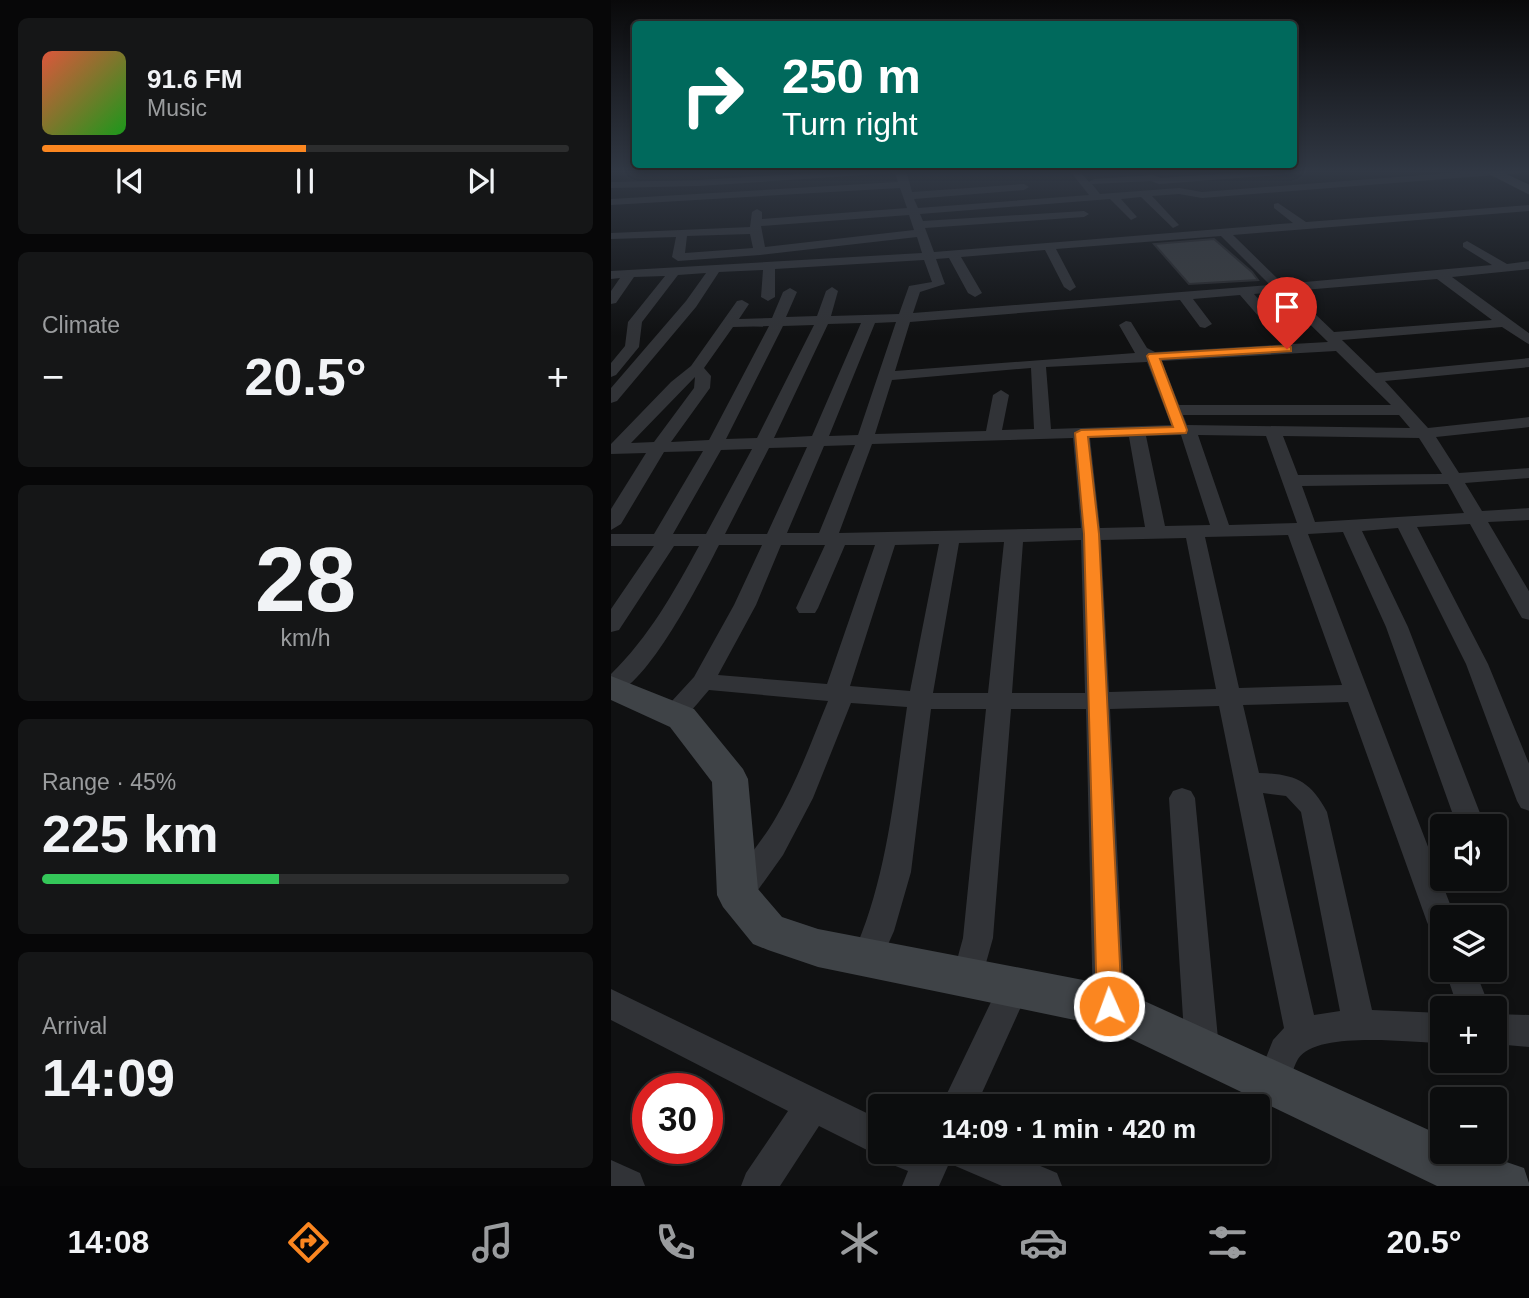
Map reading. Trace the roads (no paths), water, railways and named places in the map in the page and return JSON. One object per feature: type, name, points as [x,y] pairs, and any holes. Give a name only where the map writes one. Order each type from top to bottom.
[{"type":"street","points":[[611,236],[760,225]]},
{"type":"street","points":[[807,608],[915,288],[939,285],[918,225]]},
{"type":"street","points":[[682,233],[678,257],[760,251],[959,225]]},
{"type":"street","points":[[611,275],[928,256],[1324,225]]},
{"type":"street","points":[[756,226],[760,251]]},
{"type":"street","points":[[1225,234],[1373,378],[1436,447],[1529,613]]},
{"type":"street","points":[[1467,245],[1505,268]]},
{"type":"street","points":[[1049,247],[1070,287]]},
{"type":"street","points":[[953,254],[975,293]]},
{"type":"street","points":[[729,323],[905,318],[1441,275],[1529,265]]},
{"type":"street","points":[[768,297],[769,266]]},
{"type":"street","points":[[611,398],[690,304],[714,270]]},
{"type":"street","points":[[611,372],[632,347],[631,335],[635,322],[674,272]]},
{"type":"street","points":[[611,300],[630,274]]},
{"type":"street","points":[[1441,275],[1528,339]]},
{"type":"street","points":[[1243,290],[1265,315]]},
{"type":"street","points":[[832,291],[823,320],[764,443],[741,483],[730,511],[711,539],[672,614],[621,678],[685,701],[839,693],[920,700],[998,701],[1097,701],[1358,693]]},
{"type":"street","points":[[611,625],[664,540],[778,322],[790,292]]},
{"type":"street","points":[[1183,295],[1205,324]]},
{"type":"street","points":[[613,449],[676,385],[696,369],[742,304]]},
{"type":"street","points":[[870,319],[745,606],[685,701],[682,718],[730,779],[757,872],[767,930],[818,948],[876,935],[973,958],[1014,987],[1109,987],[1202,1049],[1479,1180],[1506,1186]]},
{"type":"street","points":[[886,376],[1336,341],[1505,323]]},
{"type":"street","points":[[1126,325],[1141,351],[1153,356],[1185,431],[1221,531]]},
{"type":"street","points":[[1373,378],[1529,362]]},
{"type":"street","points":[[1038,363],[1043,435]]},
{"type":"street","points":[[611,524],[658,448],[701,388],[703,376],[696,369]]},
{"type":"street","points":[[993,436],[1001,395]]},
{"type":"street","points":[[1174,410],[1404,410]]},
{"type":"street","points":[[613,449],[1081,433],[1424,433],[1529,422]]},
{"type":"street","points":[[1273,431],[1290,480],[1302,528],[1358,693],[1436,905]]},
{"type":"street","points":[[1137,432],[1156,532]]},
{"type":"street","points":[[1081,433],[1091,534],[1109,987]]},
{"type":"street","points":[[1290,480],[1455,480],[1529,473]]},
{"type":"street","points":[[611,540],[887,539],[1221,531],[1350,526],[1529,514]]},
{"type":"street","points":[[1405,522],[1477,664],[1529,801]]},
{"type":"street","points":[[1350,526],[1397,627],[1467,814]]},
{"type":"street","points":[[1194,531],[1299,1018],[1274,1083]]},
{"type":"street","points":[[973,958],[1014,536]]},
{"type":"street","points":[[876,935],[897,872],[920,700],[950,537]]},
{"type":"street","points":[[757,872],[797,809],[839,693],[887,539]]},
{"type":"street","points":[[1248,783],[1281,784],[1296,789],[1308,798],[1314,811],[1356,1016]]},
{"type":"street","points":[[1182,798],[1202,1049]]},
{"type":"street","points":[[964,1094],[1014,987]]},
{"type":"street","points":[[611,1004],[868,1133]]},
{"type":"street","points":[[1299,1018],[1321,1028],[1356,1016],[1430,1026]]},
{"type":"street","points":[[1507,1030],[1529,1031]]},
{"type":"street","points":[[759,1186],[812,1106]]},
{"type":"street","points":[[994,1164],[1044,1186]]},
{"type":"street","points":[[611,1178],[627,1186]]}]
